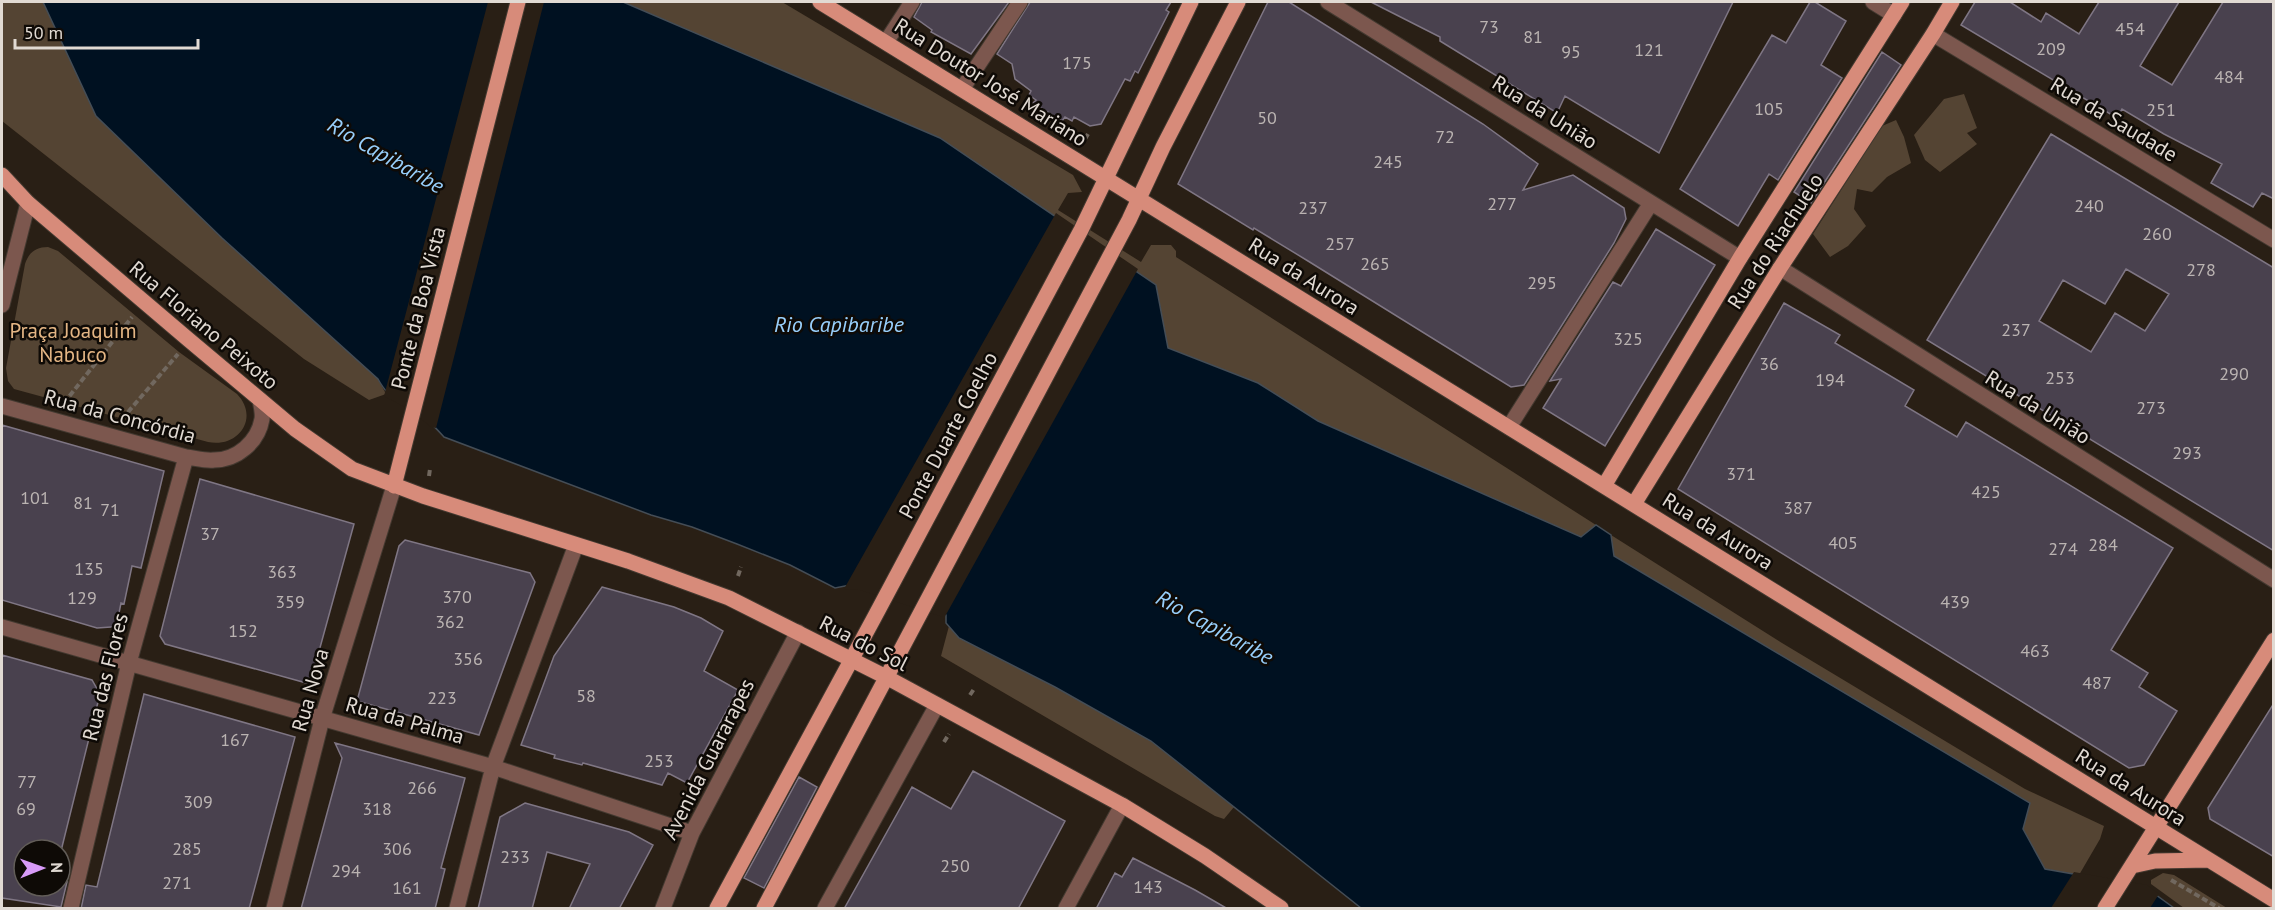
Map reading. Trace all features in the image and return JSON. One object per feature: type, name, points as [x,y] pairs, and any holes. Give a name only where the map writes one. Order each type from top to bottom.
[{"type":"main road","name":"Ponte da Boa Vista","points":[[394,486],[518,2]]},
{"type":"main road","name":"Rua Doutor José Mariano","points":[[820,2],[1140,198]]},
{"type":"main road","name":"Ponte Duarte Coelho","points":[[851,660],[1081,230],[1191,2]]},
{"type":"main road","points":[[764,909],[1115,248],[1163,147],[1238,2]]},
{"type":"main road","name":"Rua do Riachuelo","points":[[1634,504],[1780,268],[1952,2]]},
{"type":"main road","name":"Rua do Riachuelo","points":[[1604,486],[1740,258],[1898,8]]},
{"type":"main road","name":"Rua Floriano Peixoto","points":[[2,175],[28,203],[295,429],[352,469],[394,486]]},
{"type":"main road","name":"Rua da Aurora","points":[[1140,198],[2274,900]]},
{"type":"main road","name":"Rua do Sol","points":[[394,486],[698,585],[798,632],[1122,805],[1205,856],[1281,909]]},
{"type":"main road","points":[[2105,909],[2274,640]]},
{"type":"main road","points":[[717,909],[851,660]]},
{"type":"main road","points":[[2132,866],[2155,861],[2209,860]]},
{"type":"street","points":[[886,42],[912,2]]},
{"type":"street","points":[[962,89],[1020,2]]},
{"type":"street","name":"Rua da União","points":[[1328,2],[1740,258]]},
{"type":"street","points":[[1873,2],[1898,8]]},
{"type":"street","name":"Rua da Saudade","points":[[1933,34],[2274,240]]},
{"type":"street","points":[[2,305],[28,203]]},
{"type":"street","points":[[1509,427],[1651,203]]},
{"type":"street","name":"Rua da União","points":[[1780,268],[2274,580]]},
{"type":"street","name":"Rua da Concórdia","points":[[2,406],[186,457],[215,460],[228,457],[247,447],[253,441],[262,419],[261,400]]},
{"type":"street","name":"Rua das Flores","points":[[71,909],[129,663],[186,457]]},
{"type":"street","name":"Rua Nova","points":[[274,909],[322,719],[394,486]]},
{"type":"street","points":[[457,909],[493,767],[576,545]]},
{"type":"street","name":"Rua da Palma","points":[[2,627],[493,767],[692,833]]},
{"type":"street","name":"Avenida Guararapes","points":[[663,909],[692,833],[798,632]]},
{"type":"street","points":[[825,909],[937,705]]},
{"type":"street","points":[[1066,909],[1122,805]]},
{"type":"path","points":[[1085,139],[1088,134]]},
{"type":"path","points":[[50,419],[144,302]]},
{"type":"path","points":[[108,435],[189,340]]},
{"type":"path","points":[[429,476],[430,469]]},
{"type":"path","points":[[738,576],[741,567]]},
{"type":"path","points":[[970,695],[974,689]]},
{"type":"path","points":[[944,742],[949,734]]},
{"type":"path","points":[[2167,878],[2219,909]]},
{"type":"green space","points":[[2,2],[43,2],[96,116],[222,238],[378,379],[386,394],[369,400],[304,359],[2,121]]},
{"type":"green space","points":[[603,2],[782,2],[1073,175],[1082,192],[1068,193],[1058,210],[1141,262],[1151,245],[1171,245],[1176,251],[1176,257],[1596,525],[1581,537],[1318,421],[1258,383],[1168,348],[1156,285],[940,138]]},
{"type":"green space","points":[[1964,94],[1977,128],[1967,133],[1977,144],[1940,172],[1925,160],[1914,135],[1944,99]]},
{"type":"green space","points":[[1896,120],[1904,137],[1911,163],[1887,177],[1872,192],[1857,189],[1854,209],[1866,226],[1848,246],[1830,257],[1813,234],[1882,126]]},
{"type":"green space","name":"Praça Joaquim Nabuco","points":[[48,247],[58,251],[179,352],[237,394],[244,403],[246,421],[236,436],[219,443],[208,442],[14,389],[8,381],[6,368],[25,264],[34,251]]},
{"type":"green space","points":[[1611,535],[1782,643],[2025,789],[2104,826],[2100,839],[2079,875],[2045,869],[2023,829],[1614,556]]},
{"type":"green space","points":[[949,626],[959,638],[1051,685],[1151,741],[1234,807],[1224,819],[1215,816],[941,656]]},
{"type":"green space","points":[[2163,873],[2174,875],[2227,908],[2184,908],[2151,884],[2151,880]]},
{"type":"water","name":"Rio Capibaribe","points":[[43,2],[623,2],[940,138],[1156,285],[1168,348],[1258,383],[1318,421],[1581,537],[1596,525],[1611,535],[1614,556],[2030,803],[2023,829],[2045,869],[2079,875],[2156,895],[2174,908],[1361,908],[1151,741],[1055,687],[959,638],[946,623],[946,615],[850,585],[835,588],[790,565],[737,544],[651,515],[444,437],[422,415],[389,394],[378,379],[222,238],[96,116]]},
{"type":"pier","points":[[488,2],[544,2],[436,428],[431,427],[412,411],[384,396]]},
{"type":"pier","points":[[1056,213],[1138,269],[943,620],[943,617],[860,590],[844,589]]},
{"type":"pier","points":[[2074,872],[2147,885],[2159,894],[2150,908],[2051,908]]},
{"type":"building","points":[[922,2],[1009,2],[971,54],[931,32],[932,30],[914,17]]},
{"type":"building","points":[[1030,2],[1171,2],[1166,10],[1169,12],[1138,73],[1135,71],[1130,81],[1125,79],[1101,124],[1090,126],[1074,117],[1072,121],[1065,117],[1062,121],[1033,103],[1036,100],[1029,95],[1031,91],[1015,79],[1012,64],[997,54]]},
{"type":"building","points":[[1268,2],[1289,2],[1483,124],[1538,164],[1523,190],[1573,175],[1624,208],[1626,219],[1614,243],[1524,385],[1511,387],[1254,228],[1253,230],[1178,184]]},
{"type":"building","points":[[1371,2],[1733,2],[1659,153],[1565,96],[1557,113],[1440,41],[1440,37]]},
{"type":"building","points":[[1810,2],[1815,2],[1846,21],[1821,65],[1842,78],[1778,180],[1769,174],[1738,226],[1680,189],[1772,35],[1786,43]]},
{"type":"building","points":[[1975,2],[2010,2],[2041,22],[2046,13],[2079,34],[2099,2],[2179,2],[2140,66],[2172,85],[2223,2],[2274,2],[2274,199],[2262,193],[2253,207],[2211,183],[2222,164],[2122,109],[2117,118],[1961,25]]},
{"type":"building","points":[[1882,52],[1901,65],[1811,203],[1794,192]]},
{"type":"building","points":[[2051,134],[2274,268],[2274,551],[1927,340]],"holes":[[[2126,269],[2169,294],[2145,331],[2115,313],[2091,352],[2039,321],[2063,280],[2105,304]]]},
{"type":"building","points":[[1656,229],[1715,265],[1605,446],[1543,408],[1561,379],[1550,381],[1613,282],[1621,286]]},
{"type":"building","points":[[1784,303],[1840,335],[1835,343],[1914,390],[1905,406],[1957,437],[1966,422],[2173,548],[2111,650],[2148,673],[2139,687],[2177,711],[2144,765],[2129,768],[1678,489]]},
{"type":"building","points":[[2,425],[164,471],[141,568],[132,566],[124,604],[121,603],[117,623],[111,627],[97,628],[2,600]]},
{"type":"building","points":[[200,479],[354,524],[310,684],[165,644],[160,636]]},
{"type":"building","points":[[405,540],[530,573],[535,582],[479,735],[357,701],[399,546]]},
{"type":"building","points":[[602,587],[674,607],[701,618],[723,631],[704,671],[738,690],[687,783],[668,773],[662,785],[583,763],[582,765],[554,758],[555,755],[521,745],[554,656]]},
{"type":"building","points":[[2,655],[92,680],[100,694],[64,838],[12,838],[12,898],[63,898],[61,907],[2,898]]},
{"type":"building","points":[[144,694],[295,737],[249,909],[81,909],[86,885],[97,887]]},
{"type":"building","points":[[2274,703],[2274,857],[2210,819],[2208,808]]},
{"type":"building","points":[[335,743],[465,778],[441,868],[445,869],[435,909],[301,909],[342,758]]},
{"type":"building","points":[[973,771],[1065,821],[1018,909],[844,909],[912,787],[951,809]]},
{"type":"building","points":[[799,777],[817,787],[764,888],[744,878]]},
{"type":"building","points":[[525,803],[629,832],[653,845],[619,909],[569,909],[590,864],[547,852],[532,909],[478,909],[500,817]]},
{"type":"building","points":[[1133,858],[1228,909],[1096,909],[1115,873],[1122,877]]}]
